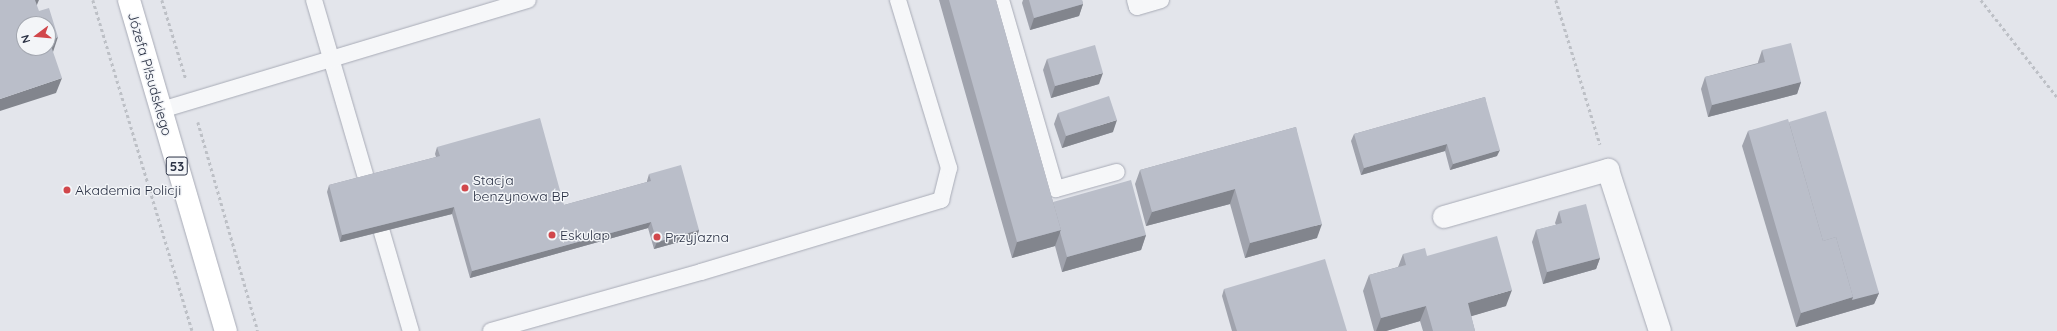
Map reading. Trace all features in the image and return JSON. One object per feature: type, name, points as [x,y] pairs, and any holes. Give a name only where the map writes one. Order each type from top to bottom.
[{"type":"main road","name":"Józefa Piłsudskiego","points":[[129,0],[226,331]]},
{"type":"street","points":[[1444,217],[1608,170],[1660,331]]},
{"type":"lane","points":[[314,0],[411,331]]},
{"type":"lane","points":[[160,110],[528,0]]},
{"type":"lane","points":[[491,331],[701,272],[941,200],[949,168],[898,0]]},
{"type":"lane","points":[[1001,0],[1056,188],[1117,172]]},
{"type":"lane","points":[[1135,0],[1138,7],[1162,0]]},
{"type":"path","points":[[93,0],[192,331]]},
{"type":"path","points":[[162,0],[258,331]]},
{"type":"path","points":[[1556,0],[1608,170]]},
{"type":"path","points":[[1981,0],[2057,97]]},
{"type":"building","points":[[0,0],[35,0],[39,11],[49,8],[51,16],[16,16],[16,56],[54,56],[62,78],[0,99]]},
{"type":"building","points":[[949,0],[996,0],[1061,230],[1017,242]]},
{"type":"building","points":[[1029,0],[1082,0],[1083,4],[1034,18]]},
{"type":"building","points":[[1791,43],[1801,82],[1712,105],[1705,77],[1765,62],[1762,50]]},
{"type":"building","points":[[1095,45],[1103,73],[1055,86],[1047,59]]},
{"type":"building","points":[[1109,96],[1117,120],[1066,136],[1058,113]]},
{"type":"building","points":[[1485,97],[1500,150],[1453,164],[1447,144],[1364,168],[1354,134]]},
{"type":"building","points":[[1826,111],[1879,293],[1852,300],[1853,297],[1836,237],[1823,241],[1789,122]]},
{"type":"building","points":[[540,118],[564,205],[651,181],[649,174],[681,165],[699,230],[657,242],[651,222],[472,271],[454,207],[342,235],[329,185],[440,156],[437,147]]},
{"type":"building","points":[[1788,119],[1823,241],[1836,237],[1853,297],[1801,313],[1748,131]]},
{"type":"building","points":[[1296,127],[1322,224],[1250,243],[1235,189],[1152,212],[1140,170]]},
{"type":"building","points":[[1131,180],[1146,235],[1067,257],[1053,202]]},
{"type":"building","points":[[1586,204],[1600,258],[1547,272],[1536,230],[1562,223],[1559,211]]},
{"type":"building","points":[[1497,236],[1512,290],[1468,303],[1475,331],[1433,331],[1426,306],[1381,318],[1369,275],[1406,265],[1403,254],[1425,248],[1427,256]]},
{"type":"building","points":[[1325,259],[1347,331],[1237,331],[1224,289]]},
{"type":"place","name":"Stacja benzynowa BP","points":[[465,188]]},
{"type":"place","name":"Akademia Policji","points":[[67,190]]},
{"type":"place","name":"Eskulap","points":[[552,235]]},
{"type":"place","name":"Przyjazna","points":[[657,237]]}]
